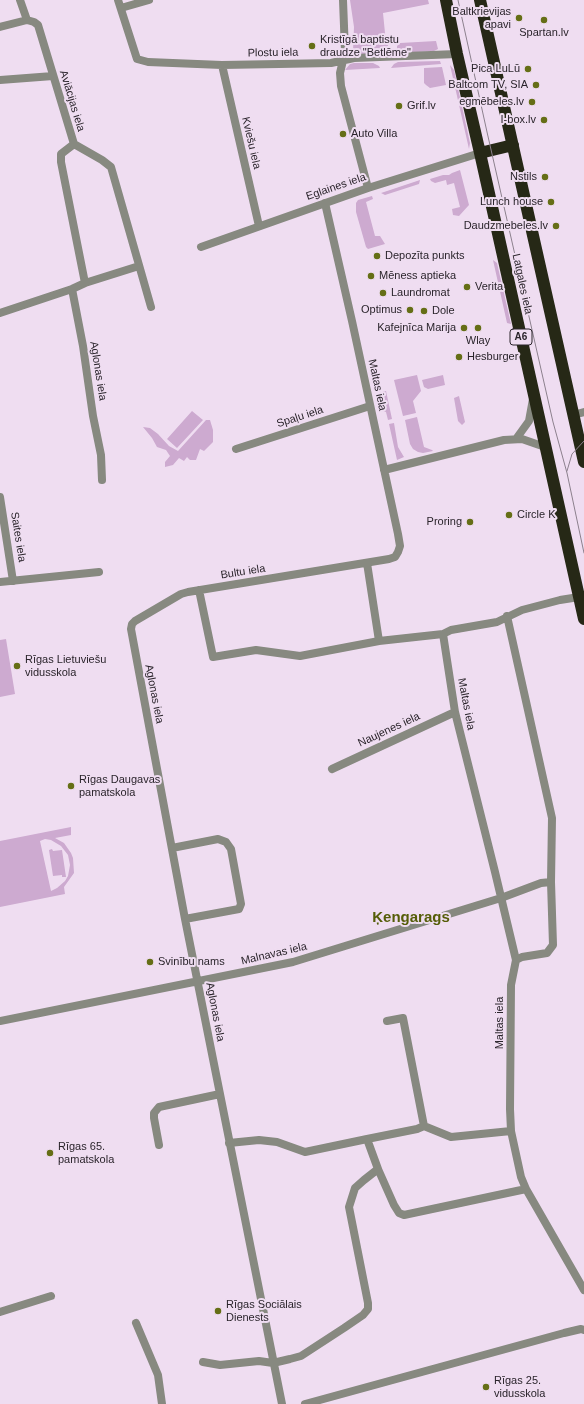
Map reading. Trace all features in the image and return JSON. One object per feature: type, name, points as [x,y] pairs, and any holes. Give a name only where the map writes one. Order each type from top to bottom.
[{"type":"highway","name":"Latgales iela","points":[[446,0],[584,619]]},
{"type":"highway","name":"Latgales iela","points":[[480,0],[513,145],[579,414],[584,462]]},
{"type":"highway","points":[[480,153],[513,145]]},
{"type":"street","name":"Aviācijas iela","points":[[20,0],[27,20],[38,25],[74,144],[62,154],[61,162],[85,283]]},
{"type":"street","points":[[120,4],[149,0]]},
{"type":"street","points":[[343,0],[345,52],[340,73],[341,86],[368,188]]},
{"type":"street","name":"Plostu iela","points":[[120,4],[137,59],[148,62],[222,65],[331,63],[354,58],[457,54]]},
{"type":"street","points":[[0,27],[27,20]]},
{"type":"street","name":"Kviešu iela","points":[[222,65],[259,226]]},
{"type":"street","points":[[0,80],[53,76]]},
{"type":"street","points":[[74,144],[111,167],[151,307]]},
{"type":"street","name":"Eglaines iela","points":[[201,247],[368,188],[480,153]]},
{"type":"street","name":"Maltas iela","points":[[325,203],[400,546],[395,557],[367,563]]},
{"type":"street","points":[[0,313],[139,266]]},
{"type":"street","name":"Aglonas iela","points":[[72,289],[101,455],[102,480]]},
{"type":"street","points":[[516,440],[529,421],[534,393]]},
{"type":"street","name":"Spaļu iela","points":[[236,449],[370,406]]},
{"type":"street","points":[[384,470],[504,440],[529,441],[546,447]]},
{"type":"street","name":"Saites iela","points":[[0,497],[14,581]]},
{"type":"street","points":[[367,563],[379,641]]},
{"type":"street","name":"Bultu iela","points":[[132,624],[181,594],[367,563]]},
{"type":"street","points":[[0,582],[99,572]]},
{"type":"street","points":[[199,590],[213,657],[256,650],[300,656],[379,641],[443,634],[451,630],[497,622],[522,610],[560,600],[579,597]]},
{"type":"street","points":[[507,616],[552,818],[551,882],[553,945],[547,953],[522,957],[516,960]]},
{"type":"street","name":"Aglonas iela","points":[[132,624],[131,630],[185,919],[282,1404]]},
{"type":"street","name":"Maltas iela","points":[[443,634],[455,712],[516,960],[511,985],[510,1109],[511,1130],[521,1178],[584,1290]]},
{"type":"street","name":"Naujenes iela","points":[[332,770],[455,712]]},
{"type":"street","points":[[172,848],[218,839],[226,842],[231,849],[241,904],[239,909],[185,919]]},
{"type":"street","name":"Malnavas iela","points":[[0,1021],[293,962],[501,898],[541,883],[551,882]]},
{"type":"street","points":[[386,1021],[403,1018],[424,1126]]},
{"type":"street","points":[[159,1145],[154,1118],[154,1113],[159,1107],[220,1094]]},
{"type":"street","points":[[229,1143],[259,1140],[276,1142],[305,1152],[417,1129],[424,1126],[451,1137],[511,1130]]},
{"type":"street","points":[[367,1139],[394,1205],[399,1212],[404,1214],[526,1189]]},
{"type":"street","points":[[203,1362],[220,1365],[259,1361],[273,1363],[301,1356],[363,1315],[368,1309],[368,1303],[349,1207],[355,1188],[378,1169]]},
{"type":"street","points":[[0,1312],[51,1296]]},
{"type":"street","points":[[136,1324],[158,1375],[162,1404]]},
{"type":"street","points":[[305,1404],[583,1328]]},
{"type":"shaded area","points":[[350,0],[428,0],[429,4],[383,13],[386,43],[388,45],[389,53],[359,55],[353,51],[354,27]]},
{"type":"shaded area","points":[[436,41],[438,49],[434,51],[401,53],[397,51],[397,46],[400,43]]},
{"type":"shaded area","points":[[440,61],[441,64],[391,68],[398,62]]},
{"type":"shaded area","points":[[373,63],[380,68],[345,70],[350,64]]},
{"type":"shaded area","points":[[450,65],[454,70],[470,143],[469,149]]},
{"type":"shaded area","points":[[442,67],[446,85],[430,88],[424,83],[424,68]]},
{"type":"shaded area","points":[[460,170],[469,205],[459,216],[453,215],[452,209],[460,207],[454,183],[447,185],[446,180],[435,183],[430,179],[443,175],[449,175]]},
{"type":"shaded area","points":[[420,180],[419,184],[385,195],[381,193]]},
{"type":"shaded area","points":[[372,196],[373,199],[366,202],[375,236],[380,236],[385,244],[368,249],[366,247],[356,212],[356,203],[358,200]]},
{"type":"shaded area","points":[[493,260],[497,263],[511,324],[507,323]]},
{"type":"shaded area","points":[[417,375],[421,391],[413,401],[416,413],[403,416],[394,380]]},
{"type":"shaded area","points":[[443,375],[445,385],[428,389],[424,387],[422,380]]},
{"type":"shaded area","points":[[386,391],[392,419],[388,420],[386,412],[378,409],[375,394]]},
{"type":"shaded area","points":[[459,396],[465,422],[462,425],[458,421],[454,398]]},
{"type":"shaded area","points":[[192,411],[203,420],[177,448],[167,439]]},
{"type":"shaded area","points":[[417,417],[424,447],[433,451],[423,453],[418,452],[413,449],[410,444],[405,420]]},
{"type":"shaded area","points":[[206,420],[210,420],[213,430],[213,442],[204,451],[200,449],[196,460],[190,460],[187,457],[184,461],[179,458],[173,465],[165,467],[165,462],[170,456],[166,450],[157,447],[143,427],[150,428],[169,446],[178,451]]},
{"type":"shaded area","points":[[394,423],[398,447],[404,457],[397,460],[389,424]]},
{"type":"shaded area","points":[[6,639],[15,694],[0,697],[0,640]]},
{"type":"shaded area","points":[[71,827],[71,835],[55,838],[64,843],[73,858],[74,873],[64,887],[65,894],[0,907],[0,841]],"holes":[[[45,839],[51,840],[61,846],[68,855],[70,865],[68,876],[65,881],[51,891],[40,841]]]},
{"type":"shaded area","points":[[52,849],[53,851],[62,850],[66,877],[62,877],[62,875],[53,876],[49,850]]},
{"type":"tram line","points":[[458,0],[584,553]]},
{"type":"tram line","points":[[567,471],[572,454],[584,441]]},
{"type":"place","name":"Baltkrievijas apavi","points":[[519,18]]},
{"type":"place","name":"Spartan.lv","points":[[544,20]]},
{"type":"place","name":"Kristīgā baptistu draudze \"Betlēme\"","points":[[312,46]]},
{"type":"place","name":"Pica LuLū","points":[[528,69]]},
{"type":"place","name":"Baltcom TV, SIA","points":[[536,85]]},
{"type":"place","name":"egmēbeles.lv","points":[[532,102]]},
{"type":"place","name":"Grif.lv","points":[[399,106]]},
{"type":"place","name":"I-box.lv","points":[[544,120]]},
{"type":"place","name":"Auto Villa","points":[[343,134]]},
{"type":"place","name":"Nstils","points":[[545,177]]},
{"type":"place","name":"Lunch house","points":[[551,202]]},
{"type":"place","name":"Daudzmebeles.lv","points":[[556,226]]},
{"type":"place","name":"Depozīta punkts","points":[[377,256]]},
{"type":"place","name":"Mēness aptieka","points":[[371,276]]},
{"type":"place","name":"Verita","points":[[467,287]]},
{"type":"place","name":"Laundromat","points":[[383,293]]},
{"type":"place","name":"Optimus","points":[[410,310]]},
{"type":"place","name":"Dole","points":[[424,311]]},
{"type":"place","name":"Kafejnīca Marija","points":[[464,328]]},
{"type":"place","name":"Wlay","points":[[478,328]]},
{"type":"place","name":"Hesburger","points":[[459,357]]},
{"type":"place","name":"Circle K","points":[[509,515]]},
{"type":"place","name":"Proring","points":[[470,522]]},
{"type":"place","name":"Rīgas Lietuviešu vidusskola","points":[[17,666]]},
{"type":"place","name":"Rīgas Daugavas pamatskola","points":[[71,786]]},
{"type":"place","name":"Svinību nams","points":[[150,962]]},
{"type":"place","name":"Rīgas 65. pamatskola","points":[[50,1153]]},
{"type":"place","name":"Rīgas Sociālais Dienests","points":[[218,1311]]},
{"type":"place","name":"Rīgas 25. vidusskola","points":[[486,1387]]},
{"type":"district","name":"Ķengarags","points":[[411,918]]}]
